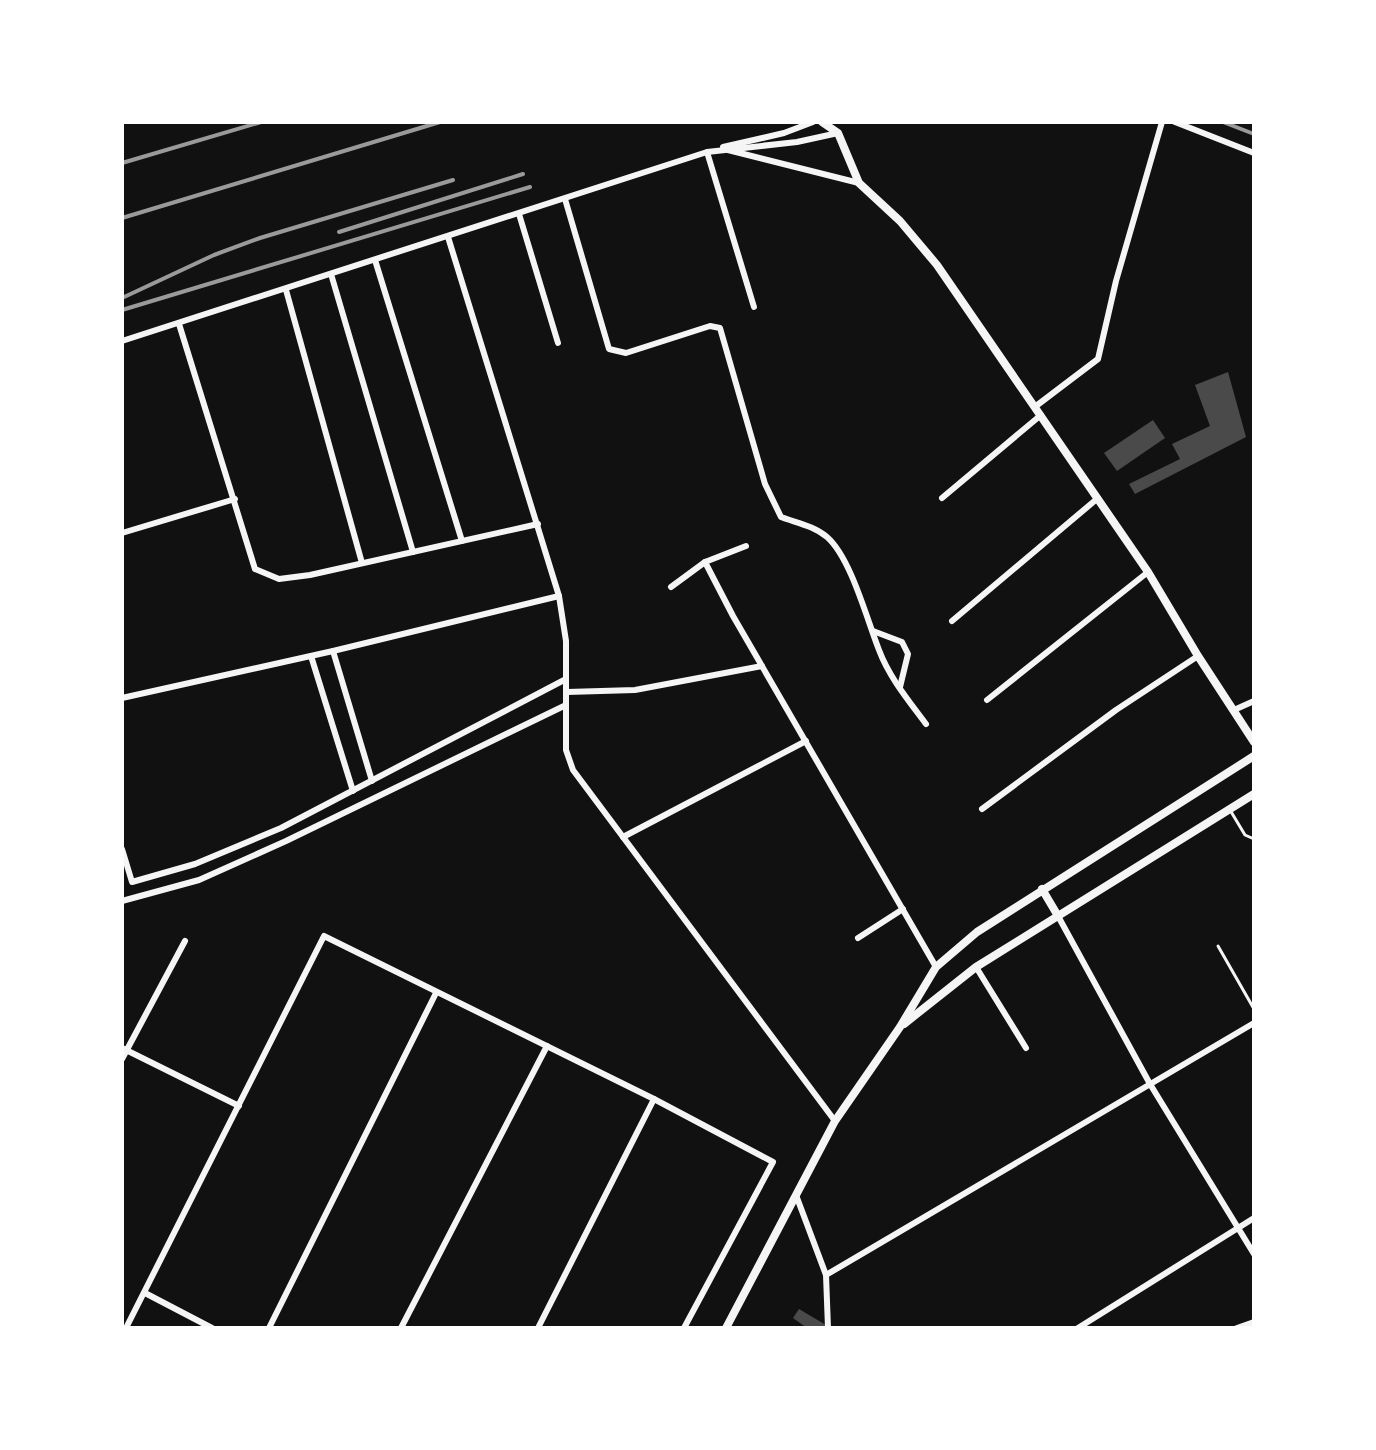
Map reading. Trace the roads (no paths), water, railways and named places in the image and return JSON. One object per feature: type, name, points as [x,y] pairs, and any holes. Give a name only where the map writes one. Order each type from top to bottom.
[{"type":"main road","points":[[822,122],[838,133],[859,183],[900,221],[937,265],[1036,406],[1148,572],[1254,742]]},
{"type":"main road","points":[[838,133],[842,122]]},
{"type":"main road","points":[[726,1328],[835,1121],[900,1027],[936,967],[977,932],[1254,756]]},
{"type":"main road","points":[[900,1027],[976,967],[1254,794]]},
{"type":"main road","points":[[1042,889],[1058,916]]},
{"type":"street","points":[[720,149],[732,143],[784,133],[813,122]]},
{"type":"street","points":[[1036,406],[1098,359],[1116,281],[1162,122]]},
{"type":"street","points":[[1175,122],[1254,153]]},
{"type":"street","points":[[122,341],[707,152],[786,144],[838,133]]},
{"type":"street","points":[[720,149],[859,183]]},
{"type":"street","points":[[707,152],[754,307]]},
{"type":"street","points":[[565,199],[609,349],[626,353],[710,326],[720,328],[765,484],[781,517],[812,527],[827,537],[839,551],[879,650],[926,724]]},
{"type":"street","points":[[519,214],[558,343]]},
{"type":"street","points":[[448,237],[559,596],[566,641],[566,750],[573,770],[835,1121]]},
{"type":"street","points":[[375,260],[462,541]]},
{"type":"street","points":[[331,274],[413,552]]},
{"type":"street","points":[[286,290],[362,563]]},
{"type":"street","points":[[179,324],[255,569],[279,579],[538,524]]},
{"type":"street","points":[[942,498],[1041,415]]},
{"type":"street","points":[[952,621],[1098,498]]},
{"type":"street","points":[[122,533],[235,499]]},
{"type":"street","points":[[671,587],[705,562],[746,546]]},
{"type":"street","points":[[705,562],[936,967]]},
{"type":"street","points":[[987,700],[1148,572]]},
{"type":"street","points":[[122,698],[559,596]]},
{"type":"street","points":[[873,631],[902,642],[908,654],[900,687]]},
{"type":"street","points":[[333,651],[372,781]]},
{"type":"street","points":[[311,656],[353,791]]},
{"type":"street","points":[[982,809],[1116,710],[1198,656]]},
{"type":"street","points":[[567,692],[635,690],[762,666]]},
{"type":"street","points":[[122,849],[132,882],[195,864],[281,828],[566,679]]},
{"type":"street","points":[[1234,710],[1254,701]]},
{"type":"street","points":[[122,901],[199,880],[272,848],[566,705]]},
{"type":"street","points":[[623,837],[806,741]]},
{"type":"street","points":[[858,938],[903,909]]},
{"type":"street","points":[[1058,916],[1150,1084],[1254,1254]]},
{"type":"street","points":[[126,1328],[324,936],[654,1099],[773,1162],[684,1328]]},
{"type":"street","points":[[122,1059],[124,1049],[185,941]]},
{"type":"street","points":[[976,967],[1026,1048]]},
{"type":"street","points":[[269,1328],[436,993]]},
{"type":"street","points":[[826,1275],[1254,1023]]},
{"type":"street","points":[[401,1328],[547,1046]]},
{"type":"street","points":[[124,1049],[239,1106]]},
{"type":"street","points":[[538,1328],[654,1099]]},
{"type":"street","points":[[796,1195],[826,1275],[828,1328]]},
{"type":"street","points":[[1078,1328],[1254,1218]]},
{"type":"street","points":[[145,1293],[212,1328]]},
{"type":"street","points":[[1237,1328],[1254,1322]]},
{"type":"lane","points":[[1230,810],[1245,835],[1254,839]]},
{"type":"lane","points":[[1218,946],[1254,1009]]},
{"type":"railway","points":[[122,163],[261,122]]},
{"type":"railway","points":[[122,218],[440,122]]},
{"type":"railway","points":[[1223,122],[1254,134]]},
{"type":"railway","points":[[339,232],[523,174]]},
{"type":"railway","points":[[122,298],[214,255],[260,238],[453,180]]},
{"type":"railway","points":[[122,310],[530,187]]}]
